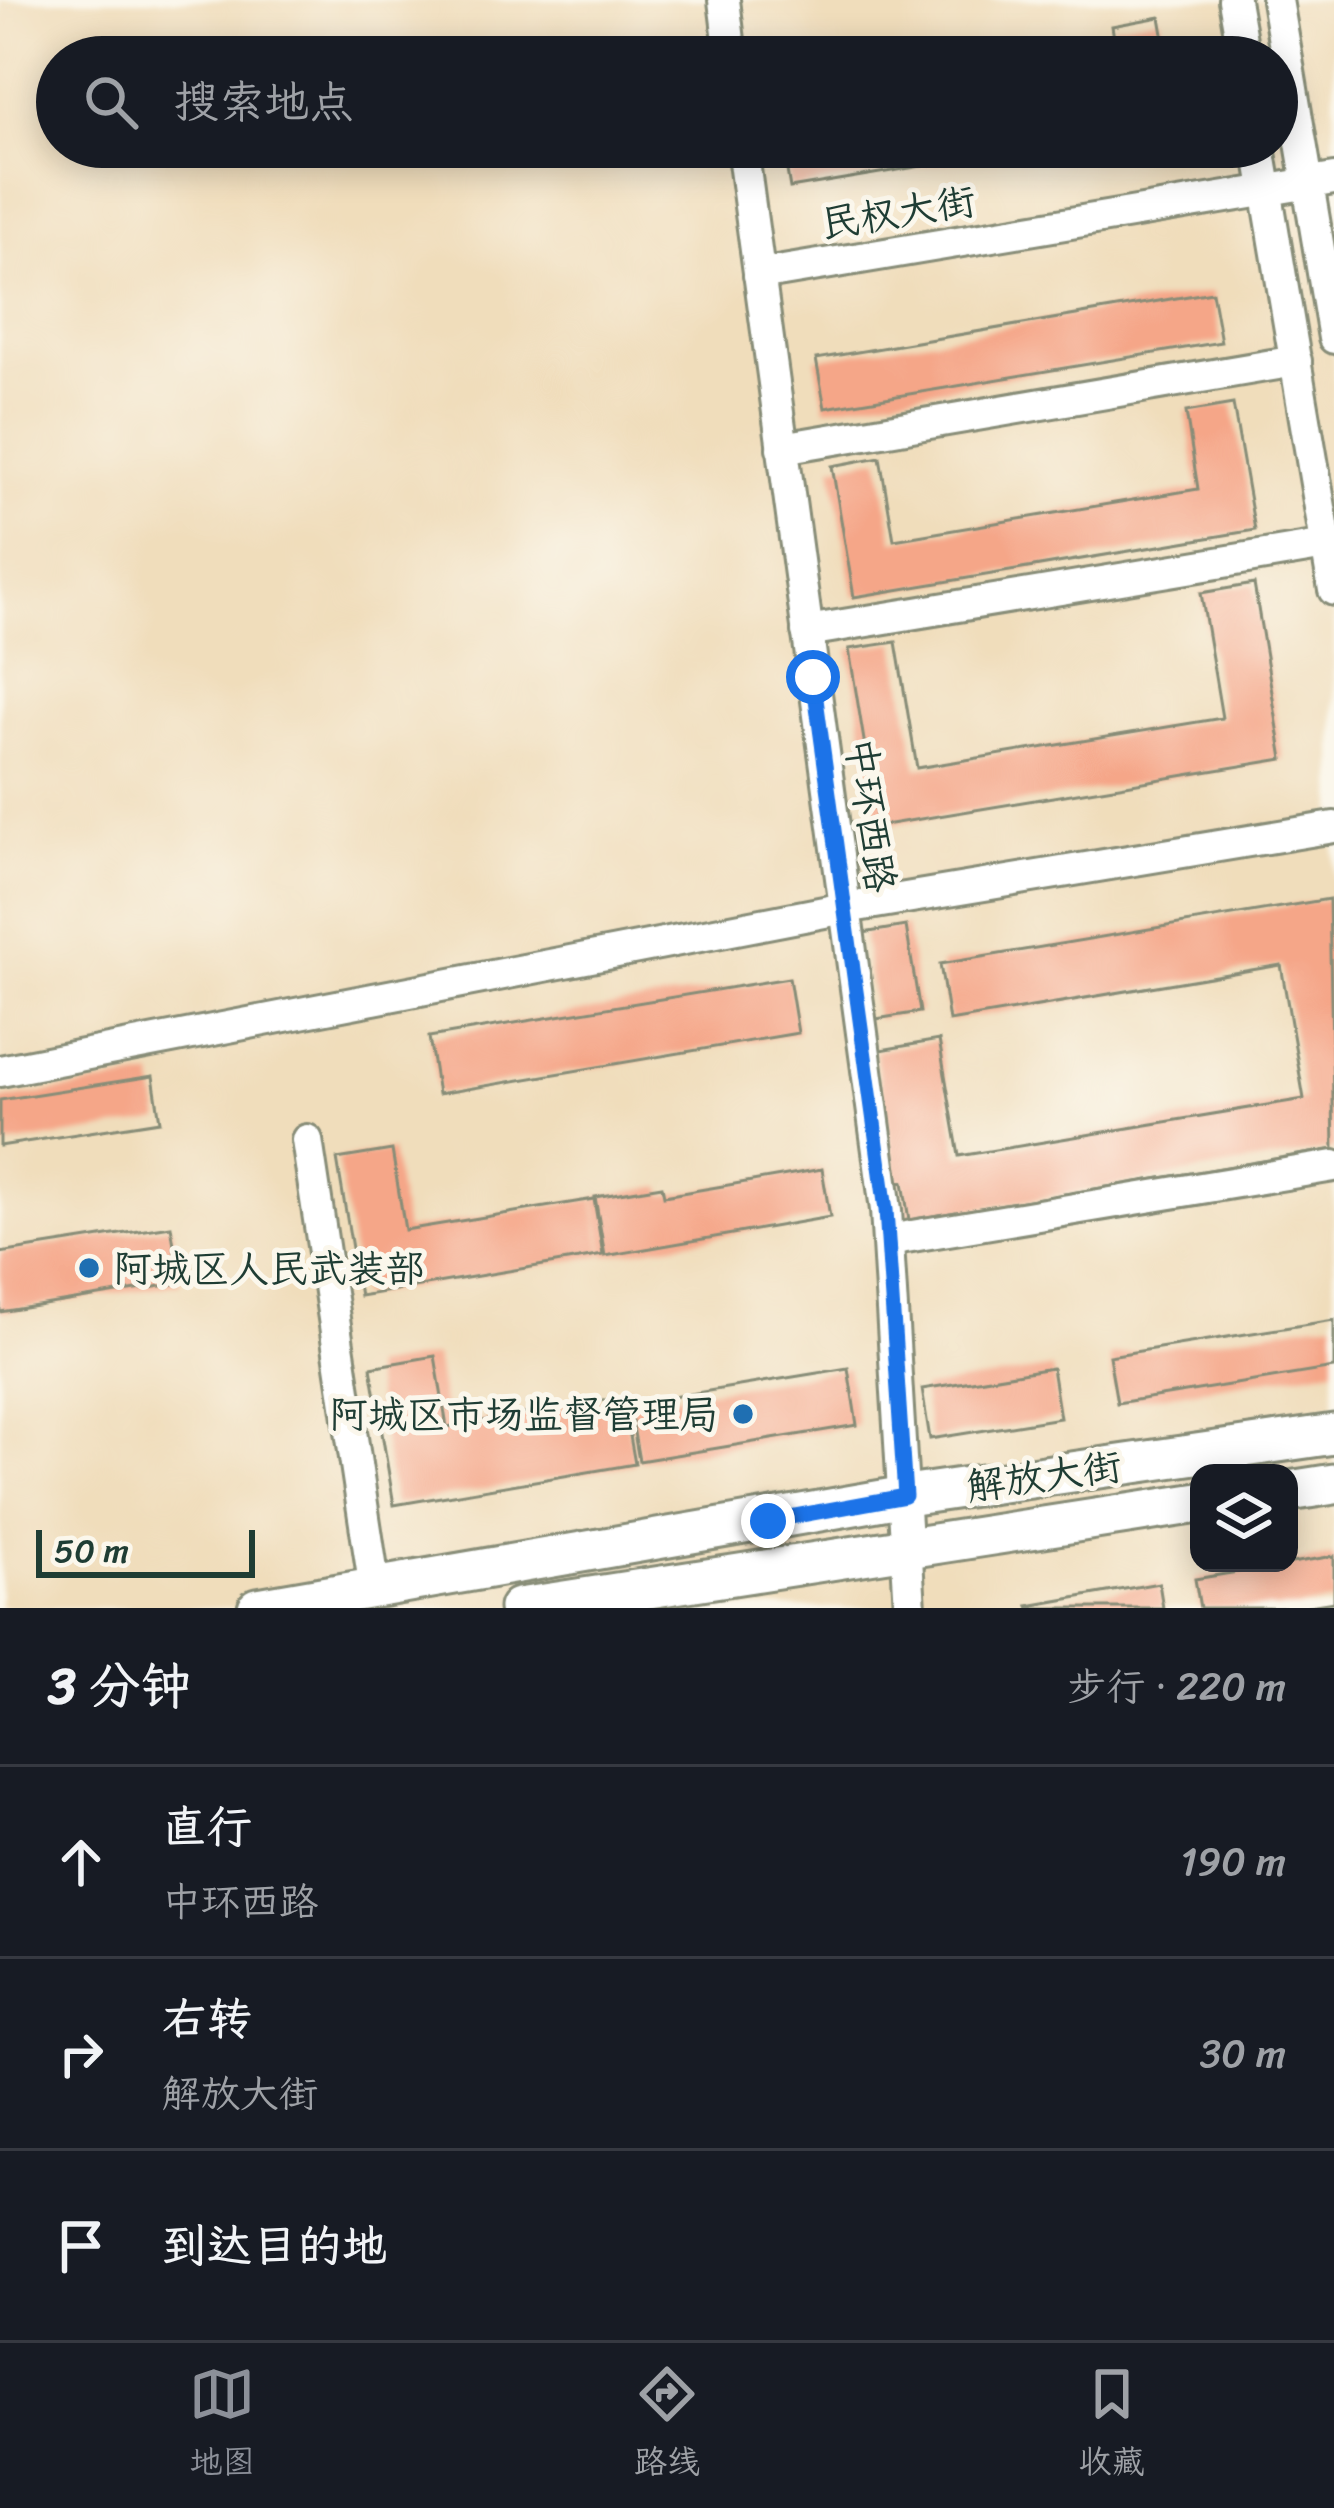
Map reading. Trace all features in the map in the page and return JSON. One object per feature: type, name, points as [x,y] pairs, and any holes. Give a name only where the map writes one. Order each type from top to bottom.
[{"type":"main road","name":"解放大街","points":[[258,1608],[905,1496],[1334,1434]]},
{"type":"main road","points":[[1298,1490],[1334,1484]]},
{"type":"main road","name":"解放大街","points":[[519,1608],[588,1602],[908,1545],[1190,1504]]},
{"type":"street","points":[[724,0],[728,36]]},
{"type":"street","points":[[1234,0],[1240,36]]},
{"type":"street","points":[[1277,0],[1286,36]]},
{"type":"street","points":[[1298,87],[1321,182],[1334,338]]},
{"type":"street","name":"中环西路","points":[[745,168],[888,1240],[910,1608]]},
{"type":"street","points":[[1263,168],[1334,590]]},
{"type":"street","name":"民权大街","points":[[759,275],[1321,182]]},
{"type":"street","points":[[782,448],[1295,361]]},
{"type":"street","points":[[807,631],[1326,545]]},
{"type":"street","points":[[0,1071],[844,908],[1334,827]]},
{"type":"street","points":[[308,1140],[375,1590]]},
{"type":"street","points":[[888,1240],[1334,1166]]},
{"type":"building","points":[[1160,17],[1163,36],[1114,36],[1112,26]]},
{"type":"building","points":[[787,168],[910,168],[790,188]]},
{"type":"building","points":[[1212,292],[1221,342],[825,408],[816,359]]},
{"type":"building","points":[[1233,404],[1255,530],[854,597],[832,466],[880,457],[894,540],[1198,489],[1186,412]]},
{"type":"building","points":[[1254,584],[1283,759],[878,826],[849,649],[896,642],[917,768],[1222,718],[1201,593]]},
{"type":"building","points":[[1329,899],[1334,1149],[909,1220],[903,1182],[897,1183],[875,1051],[939,1040],[959,1156],[1304,1099],[1281,965],[949,1021],[940,964]]},
{"type":"building","points":[[906,926],[920,1012],[876,1019],[863,933]]},
{"type":"building","points":[[789,978],[798,1033],[438,1094],[429,1037]]},
{"type":"building","points":[[153,1076],[160,1121],[0,1146],[0,1100]]},
{"type":"building","points":[[392,1150],[405,1230],[594,1199],[603,1255],[360,1296],[337,1159]]},
{"type":"building","points":[[822,1169],[830,1217],[605,1256],[595,1197],[662,1186],[664,1196]]},
{"type":"building","name":"阿城区人民武装部","points":[[171,1226],[180,1283],[0,1312],[0,1253]]},
{"type":"building","points":[[1334,1320],[1334,1368],[1117,1403],[1109,1356]]},
{"type":"building","points":[[435,1356],[447,1427],[623,1397],[635,1464],[394,1505],[371,1367]]},
{"type":"building","name":"阿城区市场监督管理局","points":[[848,1368],[857,1425],[639,1461],[629,1404]]},
{"type":"building","points":[[1052,1368],[1060,1418],[930,1439],[922,1389]]},
{"type":"building","points":[[1334,1556],[1334,1602],[1296,1608],[1200,1608],[1195,1579],[1237,1572],[1298,1572],[1298,1562]]},
{"type":"building","points":[[1159,1583],[1163,1608],[1028,1606]]},
{"type":"place","name":"阿城区人民武装部","points":[[89,1268]]},
{"type":"place","name":"阿城区市场监督管理局","points":[[743,1414]]},
{"type":"route","points":[[768,1521],[905,1496],[886,1210],[813,677]]}]
